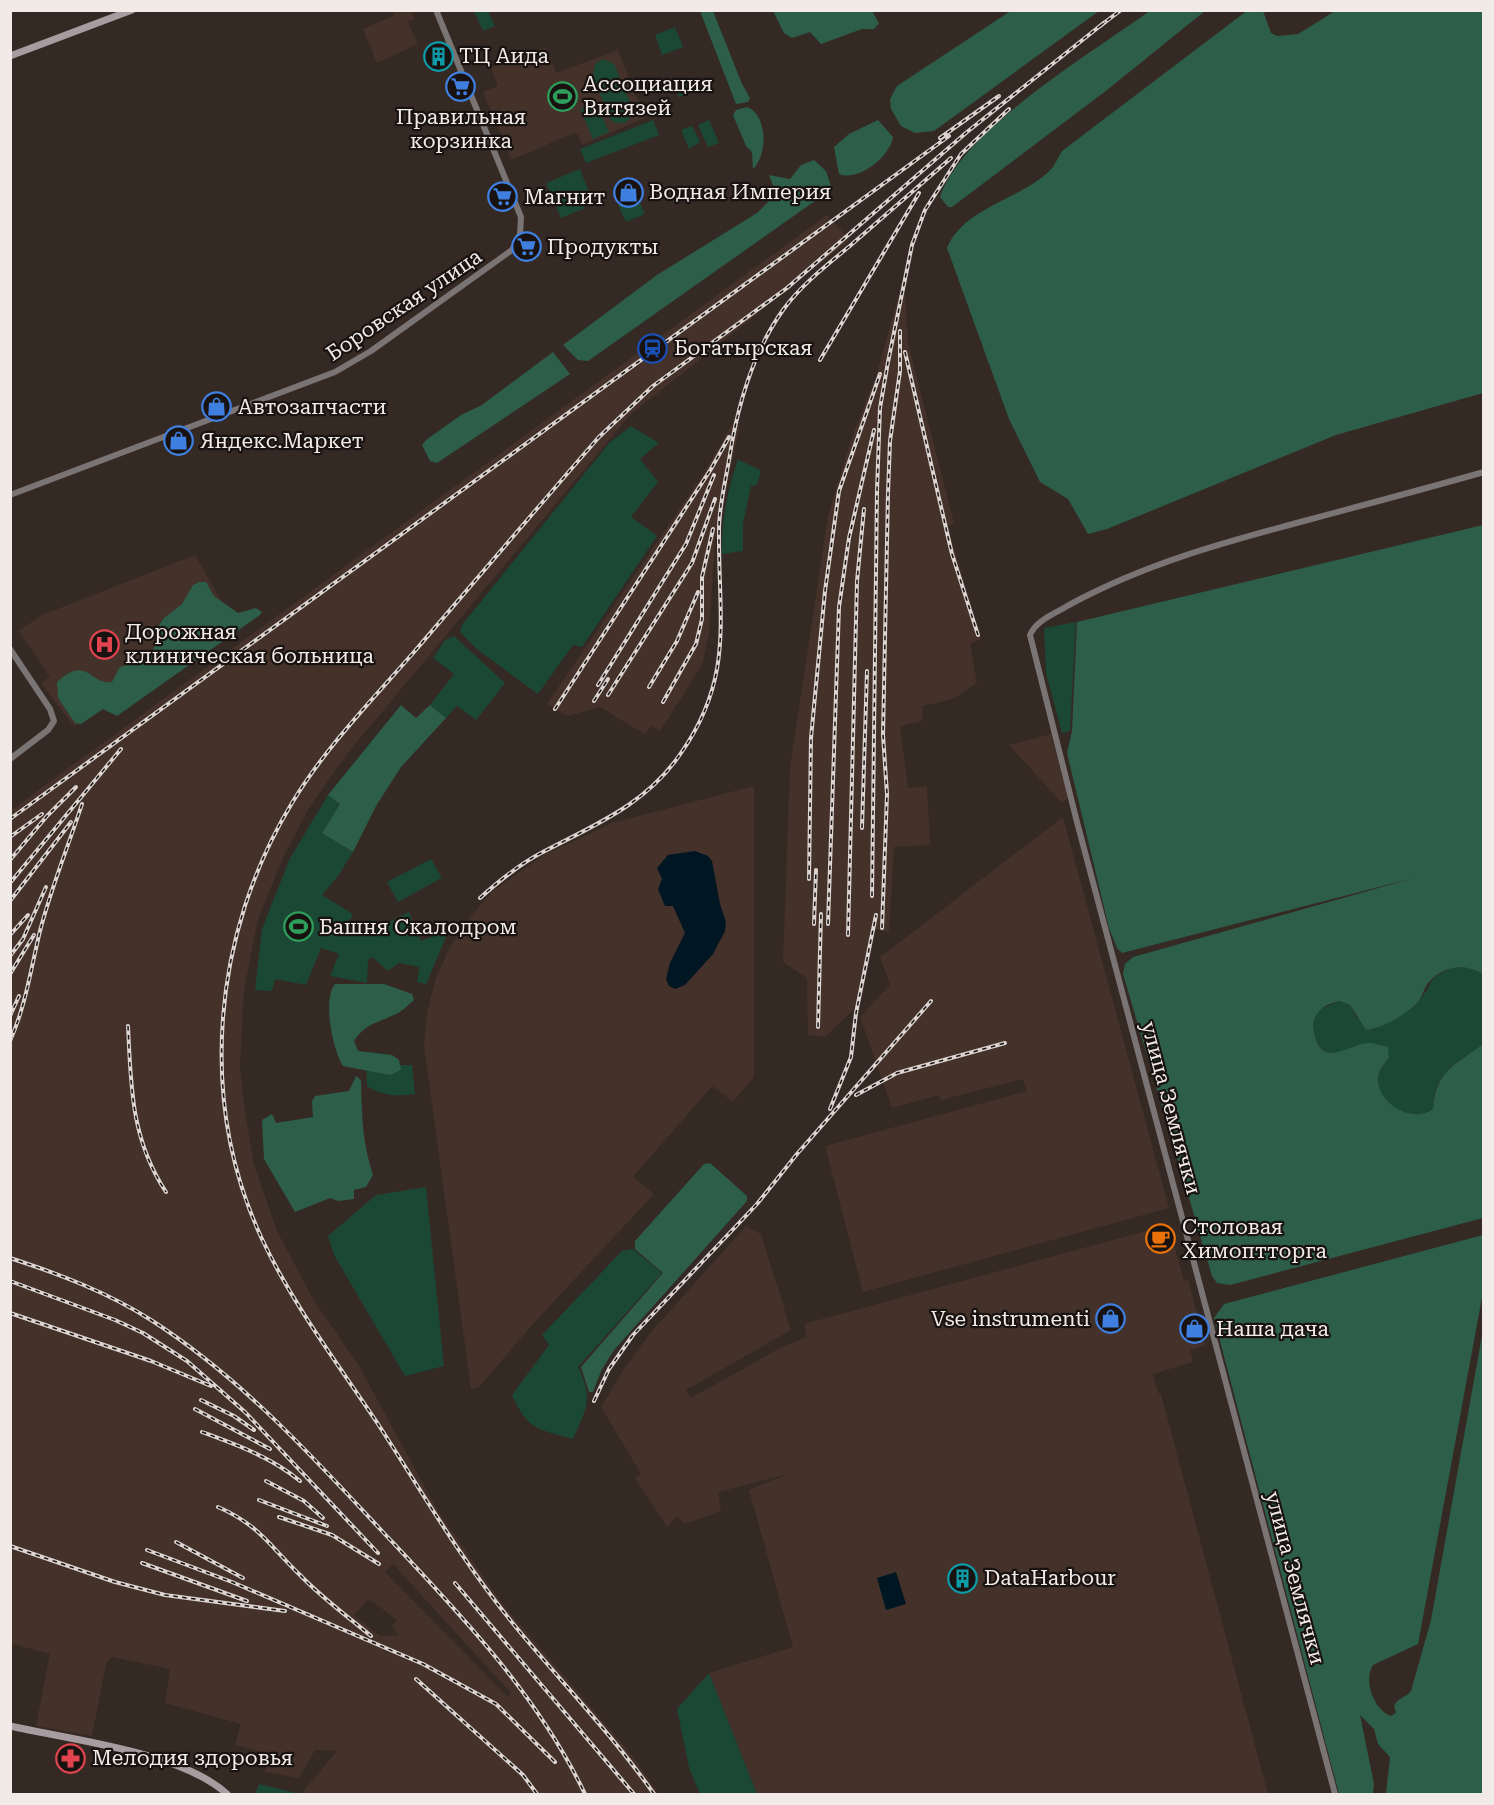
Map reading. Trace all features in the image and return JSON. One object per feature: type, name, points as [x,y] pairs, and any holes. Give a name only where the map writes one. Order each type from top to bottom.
[{"type":"main road","points":[[10,56],[132,10]]},
{"type":"main road","points":[[10,1726],[122,1751],[187,1769],[206,1778],[227,1794]]},
{"type":"street","name":"Боровская улица","points":[[10,495],[284,393],[351,364],[508,254],[519,238],[522,219],[436,10]]},
{"type":"street","name":"улица Землячки","points":[[1335,1794],[1031,639],[1034,628],[1046,618],[1107,585],[1165,560],[1484,472]]},
{"type":"street","points":[[10,649],[50,709],[54,721],[48,730],[10,759]]},
{"type":"shaded area","points":[[393,11],[400,13],[411,11],[415,19],[408,22],[418,44],[377,63],[363,29],[395,15]]},
{"type":"shaded area","points":[[546,47],[556,73],[618,50],[645,118],[582,145],[578,135],[574,133],[511,160],[483,92],[498,86],[491,68]]},
{"type":"shaded area","points":[[827,215],[850,240],[630,415],[347,754],[309,808],[283,858],[258,919],[244,990],[240,1066],[245,1112],[254,1164],[277,1231],[313,1299],[359,1366],[438,1511],[502,1603],[631,1754],[659,1794],[301,1794],[337,1751],[315,1750],[299,1778],[265,1772],[268,1754],[235,1745],[241,1724],[165,1703],[170,1669],[112,1657],[106,1664],[92,1736],[36,1726],[50,1654],[13,1644],[11,1652],[11,810]],"holes":[[[393,1564],[511,1693],[508,1697],[385,1572]],[[369,1599],[397,1620],[392,1626],[398,1635],[380,1636],[354,1615]]]},
{"type":"shaded area","points":[[899,294],[905,294],[908,343],[954,523],[948,527],[981,639],[970,644],[977,683],[953,699],[923,706],[922,721],[900,726],[908,788],[927,786],[930,845],[894,847],[889,932],[873,929],[854,1009],[825,1037],[808,1035],[807,978],[783,962],[790,767],[828,516],[851,440],[876,376]]},
{"type":"shaded area","points":[[732,424],[740,425],[715,539],[709,634],[702,665],[660,731],[652,726],[644,734],[600,707],[568,716],[547,704],[706,470]]},
{"type":"shaded area","name":"Дорожная клиническая больница","points":[[195,555],[227,611],[74,726],[41,683],[50,677],[19,631],[42,615]]},
{"type":"shaded area","points":[[1051,734],[1068,798],[1062,803],[1009,745]]},
{"type":"shaded area","points":[[754,786],[754,1077],[733,1102],[712,1086],[633,1177],[654,1194],[532,1325],[479,1387],[471,1389],[424,1046],[427,1012],[436,978],[449,949],[469,918],[493,891],[542,856],[612,823]]},
{"type":"shaded area","points":[[1063,817],[1169,1208],[863,1292],[825,1146],[1027,1091],[1023,1079],[941,1100],[939,1095],[892,1108],[860,1017],[890,985],[880,957]]},
{"type":"shaded area","points":[[1168,1225],[1184,1280],[1188,1279],[1205,1346],[1190,1350],[1193,1362],[1153,1374],[1159,1394],[1161,1394],[1268,1794],[757,1794],[709,1673],[793,1647],[749,1490],[788,1474],[718,1492],[721,1511],[685,1524],[677,1517],[667,1527],[635,1478],[641,1474],[601,1407],[623,1370],[651,1332],[746,1226],[761,1234],[791,1330],[686,1390],[691,1398],[780,1348],[807,1337],[804,1324]]},
{"type":"green space","points":[[1012,10],[1099,11],[934,131],[915,133],[901,126],[891,109],[890,99],[897,86]]},
{"type":"green space","points":[[1151,10],[1205,11],[1107,90],[952,207],[948,207],[940,197],[953,172],[974,146],[1001,120],[1064,70]]},
{"type":"green space","points":[[1248,10],[1263,11],[1271,33],[1277,36],[1298,34],[1335,11],[1483,11],[1483,393],[1336,435],[1107,529],[1088,534],[1068,499],[1040,482],[1009,419],[947,248],[955,234],[967,222],[1042,178],[1053,167],[1062,151]]},
{"type":"green space","points":[[474,11],[488,11],[495,26],[483,31]]},
{"type":"green space","points":[[700,11],[713,11],[742,84],[750,98],[748,102],[736,104]]},
{"type":"green space","points":[[773,11],[872,11],[879,23],[874,29],[862,29],[821,44],[810,32],[792,38],[784,33]]},
{"type":"green space","points":[[675,27],[683,47],[662,55],[655,35]]},
{"type":"green space","points":[[603,59],[614,64],[632,107],[632,116],[625,123],[615,123],[610,119],[593,76],[595,64]]},
{"type":"green space","points":[[695,77],[700,89],[679,97],[674,85]]},
{"type":"green space","points":[[596,102],[609,132],[593,139],[580,109]]},
{"type":"green space","points":[[747,107],[759,118],[764,136],[761,155],[753,169],[752,152],[746,146],[733,115],[736,110]]},
{"type":"green space","points":[[653,120],[659,135],[586,163],[580,149]]},
{"type":"green space","points":[[709,120],[719,143],[708,147],[698,125]]},
{"type":"green space","points":[[878,120],[893,137],[886,152],[880,160],[864,171],[847,176],[839,174],[834,147],[849,134]]},
{"type":"green space","points":[[692,126],[700,142],[689,149],[681,130]]},
{"type":"green space","points":[[814,160],[826,171],[832,189],[588,361],[578,360],[563,345],[657,275],[757,213],[776,194],[769,175],[790,179],[801,165]]},
{"type":"green space","points":[[580,169],[592,200],[583,203],[585,208],[561,218],[546,183]]},
{"type":"green space","points":[[638,198],[645,214],[626,222],[618,205]]},
{"type":"green space","points":[[553,352],[570,374],[437,463],[430,461],[422,445],[426,440],[461,415],[482,405]]},
{"type":"green space","points":[[631,426],[659,443],[640,459],[658,482],[631,517],[657,536],[582,647],[573,645],[538,694],[478,650],[460,632],[462,625],[609,443]]},
{"type":"green space","points":[[738,459],[761,471],[757,485],[751,486],[743,524],[743,551],[722,554],[726,506]]},
{"type":"green space","points":[[1483,525],[1483,974],[1462,967],[1441,972],[1427,984],[1420,1000],[1413,1007],[1380,1027],[1366,1030],[1350,1005],[1340,1001],[1321,1009],[1313,1025],[1319,1046],[1331,1053],[1370,1043],[1388,1047],[1389,1058],[1379,1072],[1379,1087],[1383,1096],[1390,1103],[1407,1113],[1425,1113],[1433,1109],[1442,1077],[1455,1064],[1483,1044],[1483,1218],[1230,1285],[1217,1283],[1212,1276],[1123,974],[1125,964],[1133,957],[1414,878],[1122,953],[1117,948],[1109,928],[1067,753],[1072,731],[1077,622]]},
{"type":"green space","points":[[206,582],[214,596],[238,613],[256,608],[262,612],[117,716],[103,709],[81,724],[75,723],[58,698],[57,682],[67,674],[82,670],[105,682],[112,682],[119,668],[153,652],[158,627],[164,618],[182,604],[193,585]]},
{"type":"green space","points":[[1076,622],[1070,731],[1062,733],[1046,673],[1044,628]]},
{"type":"green space","points":[[454,636],[505,683],[476,720],[457,706],[446,718],[430,705],[454,674],[433,658],[445,640]]},
{"type":"green space","points":[[401,705],[416,718],[430,705],[446,718],[401,767],[376,806],[353,852],[322,833],[340,804],[328,795]]},
{"type":"green space","points":[[328,795],[340,804],[322,833],[353,852],[338,876],[322,895],[353,914],[345,931],[362,935],[361,925],[374,919],[379,927],[409,912],[421,941],[449,930],[426,984],[417,982],[419,967],[399,963],[388,971],[372,957],[368,960],[367,983],[330,976],[339,954],[321,948],[306,985],[275,979],[272,991],[255,990],[262,929],[290,858]]},
{"type":"green space","points":[[431,859],[442,878],[398,902],[387,882]]},
{"type":"green space","points":[[1455,967],[1473,968],[1483,974],[1483,1044],[1455,1064],[1442,1077],[1433,1109],[1425,1113],[1407,1113],[1390,1104],[1383,1096],[1378,1078],[1389,1058],[1358,1045],[1341,1052],[1330,1053],[1325,1052],[1318,1044],[1314,1033],[1314,1017],[1320,1009],[1340,1001],[1350,1005],[1357,1018],[1375,1029],[1415,1006],[1439,974]]},
{"type":"green space","points":[[335,984],[384,984],[412,994],[414,1000],[405,1008],[367,1027],[354,1041],[358,1051],[392,1055],[399,1060],[401,1070],[390,1075],[343,1066],[330,1025],[329,1001]]},
{"type":"green space","points":[[366,1065],[412,1065],[415,1094],[390,1095],[367,1086]]},
{"type":"green space","points":[[356,1076],[361,1080],[362,1117],[373,1175],[366,1187],[354,1190],[354,1199],[338,1201],[330,1198],[295,1212],[264,1159],[262,1120],[272,1114],[276,1123],[313,1117],[312,1101],[315,1096],[349,1091]]},
{"type":"green space","points":[[710,1163],[747,1196],[747,1201],[614,1350],[601,1371],[593,1392],[589,1392],[581,1367],[663,1273],[635,1249],[635,1241],[704,1164]]},
{"type":"green space","points":[[426,1187],[444,1366],[405,1376],[334,1255],[328,1236],[376,1195]]},
{"type":"green space","points":[[1483,1235],[1483,1292],[1418,1644],[1373,1665],[1369,1678],[1372,1694],[1380,1708],[1391,1716],[1396,1713],[1394,1706],[1396,1703],[1411,1691],[1431,1620],[1483,1330],[1483,1794],[1386,1794],[1390,1757],[1378,1744],[1374,1729],[1360,1715],[1374,1784],[1373,1794],[1339,1794],[1214,1318],[1224,1304]]},
{"type":"green space","points":[[633,1249],[662,1273],[578,1367],[587,1396],[585,1411],[573,1439],[542,1430],[523,1415],[512,1395],[549,1345],[542,1335],[622,1251]]},
{"type":"green space","points":[[709,1673],[757,1794],[700,1794],[689,1768],[677,1709]]},
{"type":"green space","points":[[259,1784],[300,1794],[255,1794]]},
{"type":"water","points":[[695,851],[708,856],[712,861],[720,904],[726,922],[725,931],[713,954],[685,985],[675,989],[669,986],[666,979],[670,963],[685,933],[673,906],[665,906],[658,889],[662,879],[657,868],[668,855]]},
{"type":"water","points":[[896,1572],[906,1604],[886,1610],[877,1578]]},
{"type":"railway","points":[[1100,26],[1121,10]]},
{"type":"railway","points":[[654,1794],[621,1750],[515,1626],[478,1577],[317,1334],[274,1263],[241,1186],[228,1131],[222,1074],[223,1018],[231,961],[245,906],[265,853],[292,803],[319,763],[599,437],[653,386],[787,288],[967,132],[1105,22]]},
{"type":"railway","points":[[940,138],[999,96]]},
{"type":"railway","points":[[872,896],[877,490],[880,408],[888,362],[912,245],[925,210],[961,154],[1009,109]]},
{"type":"railway","points":[[10,819],[949,136]]},
{"type":"railway","points":[[480,898],[524,863],[599,823],[635,800],[652,787],[681,753],[698,725],[710,698],[716,672],[721,618],[719,530],[721,504],[741,401],[754,363],[783,310],[806,284],[951,158]]},
{"type":"railway","points":[[820,360],[919,193]]},
{"type":"railway","points":[[882,928],[887,794],[883,735],[888,493],[890,441],[900,371],[900,331]]},
{"type":"railway","points":[[905,352],[952,554],[978,635]]},
{"type":"railway","points":[[809,879],[811,738],[825,591],[839,491],[880,374]]},
{"type":"railway","points":[[828,924],[839,607],[849,538],[874,430]]},
{"type":"railway","points":[[555,709],[711,469],[729,437]]},
{"type":"railway","points":[[598,685],[686,544],[714,475]]},
{"type":"railway","points":[[608,695],[692,563],[715,499]]},
{"type":"railway","points":[[848,935],[857,581],[864,509]]},
{"type":"railway","points":[[663,702],[696,644],[702,619],[702,577],[713,529]]},
{"type":"railway","points":[[649,687],[677,641],[698,592]]},
{"type":"railway","points":[[862,828],[867,671]]},
{"type":"railway","points":[[594,701],[608,679]]},
{"type":"railway","points":[[10,883],[121,749]]},
{"type":"railway","points":[[10,860],[47,816],[76,787]]},
{"type":"railway","points":[[10,1041],[24,1000],[44,915],[82,804]]},
{"type":"railway","points":[[10,837],[42,814]]},
{"type":"railway","points":[[10,901],[71,822]]},
{"type":"railway","points":[[814,924],[816,870]]},
{"type":"railway","points":[[10,956],[23,939],[46,887]]},
{"type":"railway","points":[[818,1027],[821,914]]},
{"type":"railway","points":[[10,935],[28,915]]},
{"type":"railway","points":[[830,1109],[851,1057],[856,1013],[876,915]]},
{"type":"railway","points":[[10,974],[34,935]]},
{"type":"railway","points":[[10,1016],[19,996]]},
{"type":"railway","points":[[594,1401],[609,1369],[633,1335],[757,1204],[797,1154],[931,1001]]},
{"type":"railway","points":[[128,1026],[132,1091],[139,1132],[154,1172],[166,1192]]},
{"type":"railway","points":[[856,1095],[897,1073],[1005,1043]]},
{"type":"railway","points":[[10,1258],[82,1284],[151,1320],[214,1366],[273,1418],[328,1473],[494,1654],[543,1721],[585,1794]]},
{"type":"railway","points":[[10,1281],[115,1320],[143,1333],[187,1361],[245,1412],[378,1553]]},
{"type":"railway","points":[[10,1313],[151,1361],[211,1386]]},
{"type":"railway","points":[[201,1400],[234,1416],[254,1430]]},
{"type":"railway","points":[[195,1409],[270,1449]]},
{"type":"railway","points":[[202,1432],[265,1458],[300,1481]]},
{"type":"railway","points":[[266,1481],[304,1501],[323,1518]]},
{"type":"railway","points":[[259,1500],[327,1526]]},
{"type":"railway","points":[[218,1507],[244,1521],[263,1536],[317,1591],[371,1636]]},
{"type":"railway","points":[[279,1517],[332,1535],[379,1564]]},
{"type":"railway","points":[[176,1542],[243,1578]]},
{"type":"railway","points":[[10,1546],[115,1582],[165,1595],[285,1611]]},
{"type":"railway","points":[[147,1550],[232,1582],[423,1664],[496,1704],[555,1762]]},
{"type":"railway","points":[[142,1563],[247,1601]]},
{"type":"railway","points":[[455,1583],[634,1794]]},
{"type":"railway","points":[[416,1679],[523,1775],[537,1794]]},
{"type":"place","name":"ТЦ Аида","points":[[438,56]]},
{"type":"place","name":"Правильная корзинка","points":[[461,86]]},
{"type":"place","name":"Ассоциация Витязей","points":[[562,96]]},
{"type":"place","name":"Водная Империя","points":[[628,192]]},
{"type":"place","name":"Магнит","points":[[503,197]]},
{"type":"place","name":"Продукты","points":[[526,247]]},
{"type":"place","name":"Богатырская","points":[[653,348]]},
{"type":"place","name":"Автозапчасти","points":[[217,407]]},
{"type":"place","name":"Яндекс.Маркет","points":[[179,441]]},
{"type":"place","name":"Дорожная клиническая больница","points":[[104,644]]},
{"type":"place","name":"Башня Скалодром","points":[[298,927]]},
{"type":"place","name":"Столовая Химоптторга","points":[[1161,1239]]},
{"type":"place","name":"Vse instrumenti","points":[[1111,1319]]},
{"type":"place","name":"Наша дача","points":[[1195,1329]]},
{"type":"place","name":"DataHarbour","points":[[963,1578]]},
{"type":"place","name":"Мелодия здоровья","points":[[71,1758]]}]
